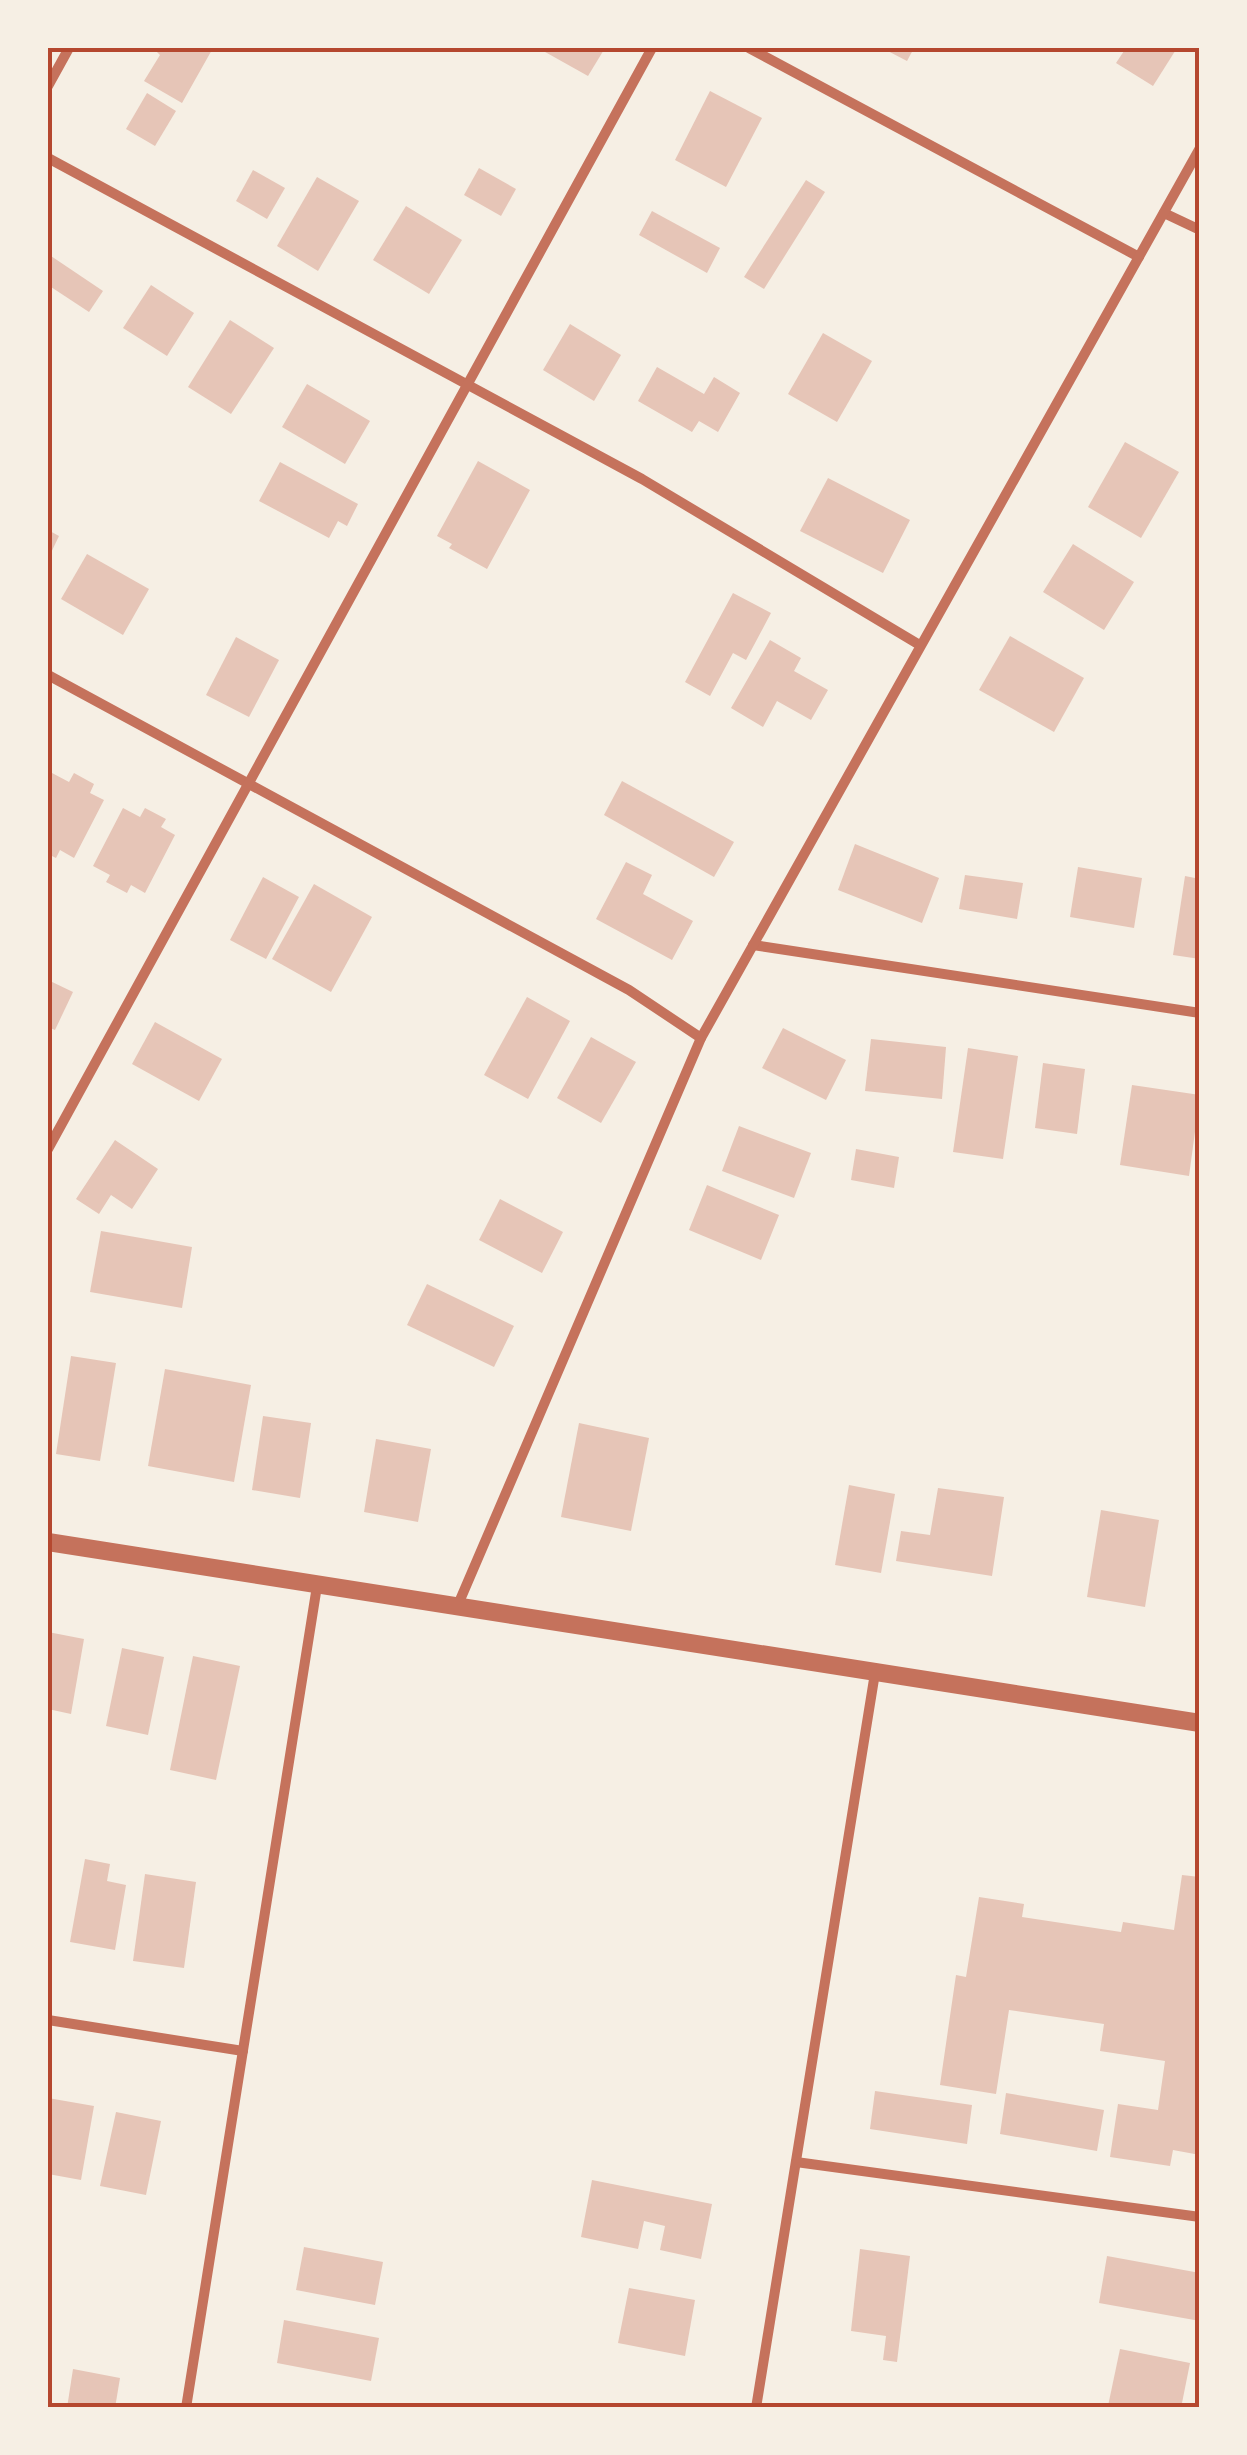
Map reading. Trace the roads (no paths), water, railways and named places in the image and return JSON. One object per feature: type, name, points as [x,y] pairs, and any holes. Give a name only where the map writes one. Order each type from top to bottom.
[{"type":"street","points":[[48,86],[69,48]]},
{"type":"street","points":[[48,1149],[652,48]]},
{"type":"street","points":[[749,48],[1139,257]]},
{"type":"street","points":[[457,1608],[701,1038],[918,644],[1200,148]]},
{"type":"street","points":[[48,158],[642,479],[918,644]]},
{"type":"street","points":[[1164,213],[1200,230]]},
{"type":"street","points":[[48,675],[629,990],[701,1038]]},
{"type":"street","points":[[752,944],[1200,1013]]},
{"type":"street","points":[[48,1542],[1200,1723]]},
{"type":"street","points":[[186,2408],[317,1586]]},
{"type":"street","points":[[756,2408],[876,1673]]},
{"type":"street","points":[[48,2020],[242,2051]]},
{"type":"street","points":[[796,2162],[1200,2216]]}]
